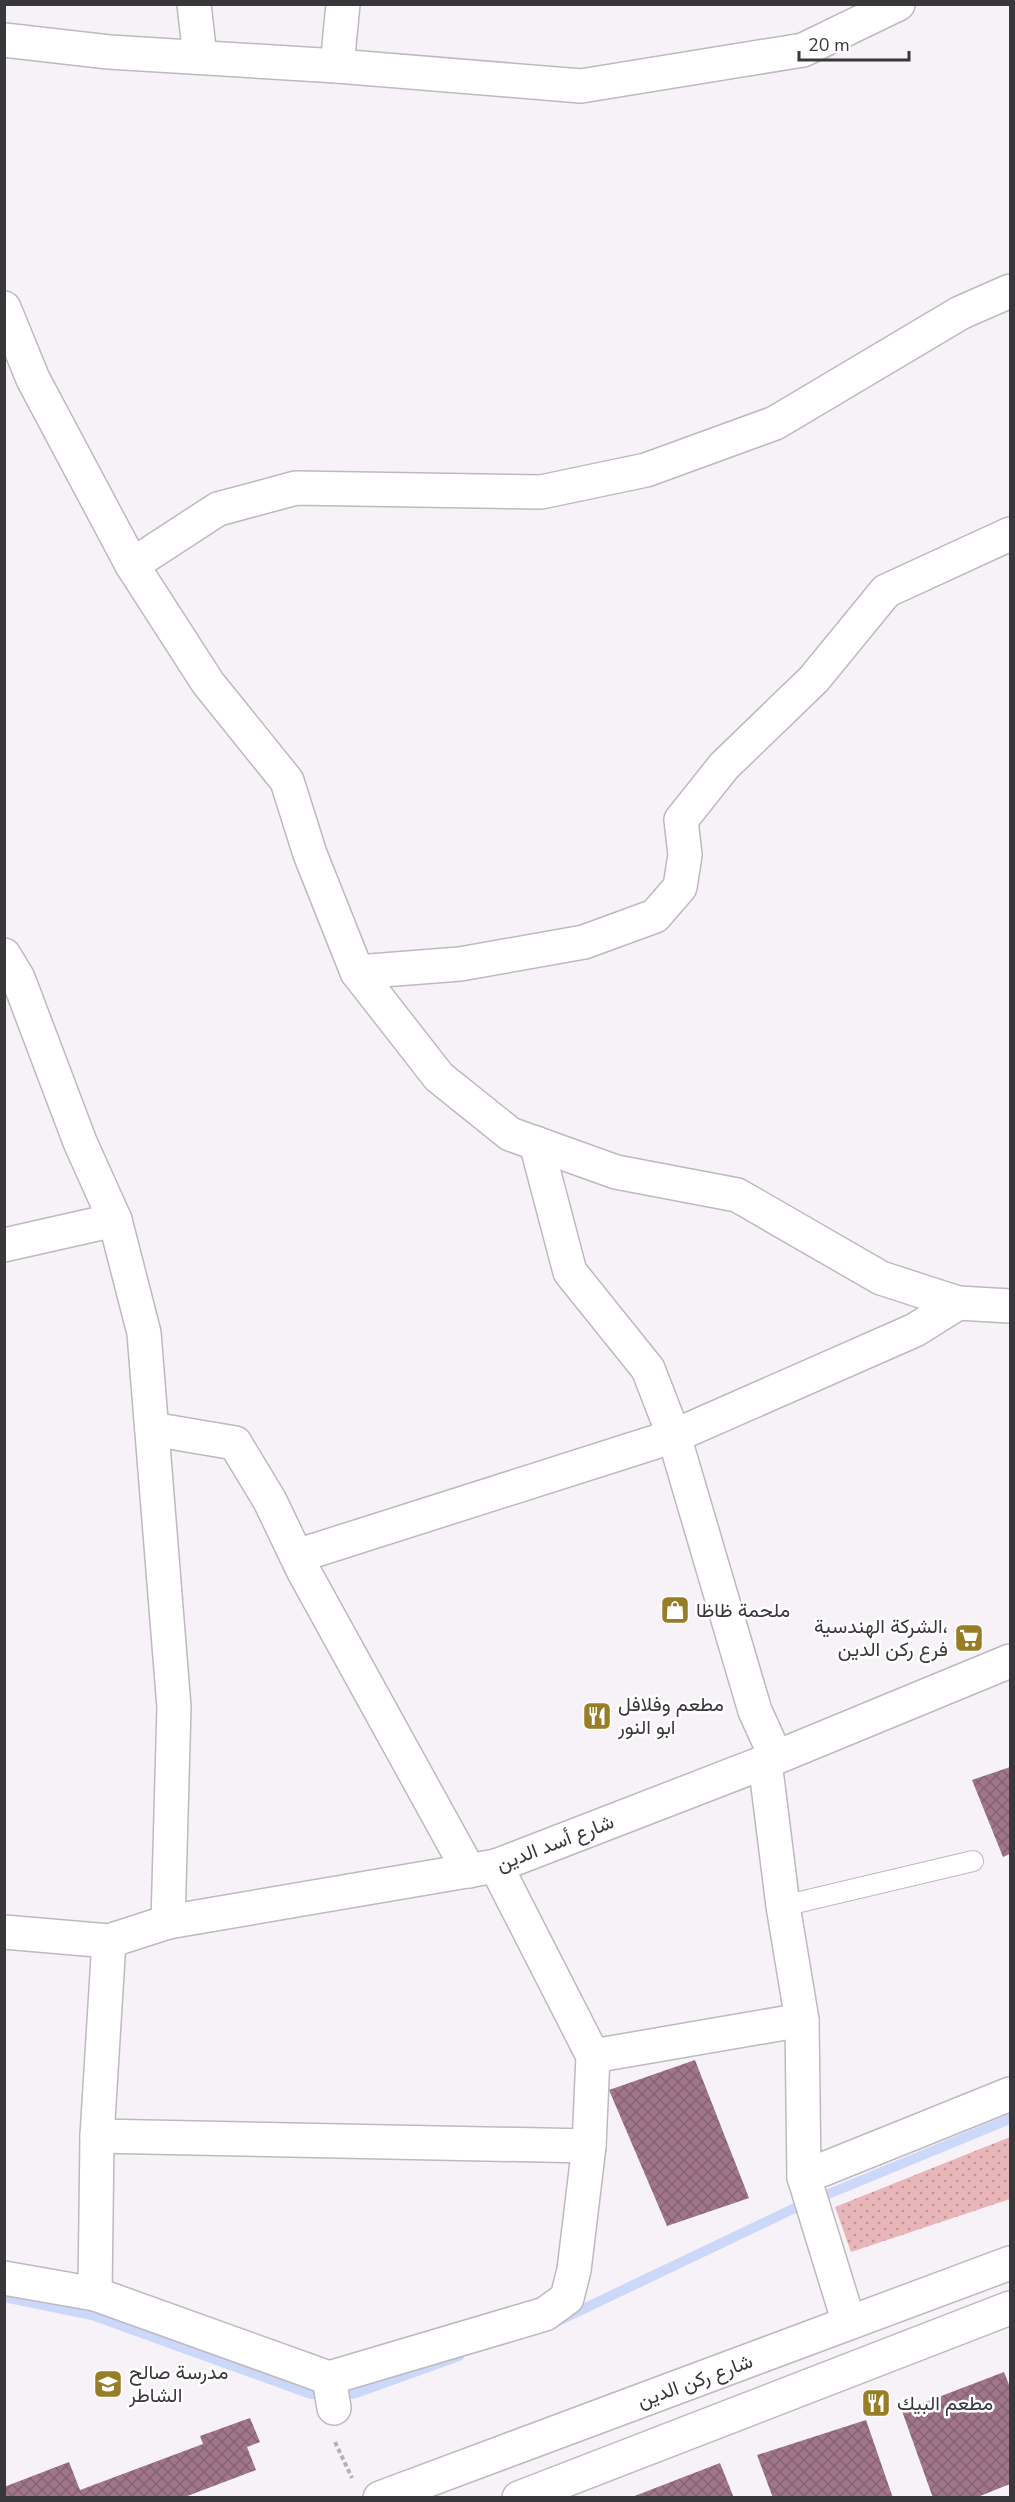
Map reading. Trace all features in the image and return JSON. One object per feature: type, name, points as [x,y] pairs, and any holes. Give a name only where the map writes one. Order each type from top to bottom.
[{"type":"street","points":[[194,4],[200,57]]},
{"type":"street","points":[[337,66],[343,4]]},
{"type":"street","points":[[4,40],[109,52],[337,66],[580,86],[803,50],[898,4]]},
{"type":"street","points":[[132,565],[218,509],[296,488],[541,492],[646,470],[775,423],[960,313],[1011,291]]},
{"type":"street","points":[[4,308],[33,379],[132,565],[208,683],[287,781],[310,854],[357,972],[439,1077],[510,1134],[616,1172],[737,1196],[881,1278],[958,1302],[1011,1306]]},
{"type":"street","points":[[357,972],[460,964],[573,944],[655,916],[680,886],[685,855],[681,820],[724,766],[814,679],[886,591],[1011,534]]},
{"type":"street","points":[[4,955],[18,978],[80,1142],[115,1220],[144,1333],[174,1707],[168,1922]]},
{"type":"street","points":[[536,1143],[570,1272],[648,1369],[674,1436],[770,1759],[783,1906],[802,2020],[804,2177],[849,2323]]},
{"type":"street","points":[[4,1245],[115,1220]]},
{"type":"street","points":[[297,1556],[674,1436],[915,1330],[958,1302]]},
{"type":"street","points":[[4,2278],[94,2294],[331,2393],[545,2314],[567,2298],[574,2270],[589,2146],[593,2056],[297,1556],[270,1501],[235,1443],[152,1429]]},
{"type":"street","name":"شارع أسد الدين","points":[[4,1932],[109,1941],[168,1922],[482,1869],[770,1759],[1011,1661]]},
{"type":"street","points":[[94,2294],[97,2136],[109,1941]]},
{"type":"street","points":[[593,2056],[802,2020]]},
{"type":"street","points":[[804,2177],[1011,2094]]},
{"type":"street","points":[[97,2136],[589,2146]]},
{"type":"street","name":"شارع ركن الدين","points":[[368,2492],[849,2323],[1011,2263]]},
{"type":"street","points":[[519,2498],[1011,2308]]},
{"type":"lane","points":[[783,1906],[973,1861]]},
{"type":"path","points":[[331,2393],[332,2437],[368,2492]]},
{"type":"shaded area","points":[[1010,2137],[1010,2199],[851,2252],[835,2207]]},
{"type":"building","points":[[1010,1767],[1010,1854],[1003,1857],[972,1780]]},
{"type":"building","points":[[695,2060],[749,2198],[667,2226],[609,2090]]},
{"type":"building","points":[[1004,2372],[1010,2387],[1010,2484],[975,2498],[933,2498],[902,2411]]},
{"type":"building","points":[[250,2418],[260,2442],[247,2447],[256,2470],[182,2498],[4,2498],[4,2487],[69,2462],[80,2490],[203,2444],[200,2436]]},
{"type":"building","points":[[866,2420],[893,2498],[773,2498],[757,2455]]},
{"type":"building","points":[[720,2463],[734,2498],[632,2497]]},
{"type":"waterway","points":[[556,2322],[797,2207],[1010,2119]]},
{"type":"waterway","points":[[4,2297],[92,2315],[311,2394],[353,2394],[459,2356]]},
{"type":"place","name":"ملحمة ظاظا","points":[[675,1610]]},
{"type":"place","name":"الشركة الهندسية، فرع ركن الدين","points":[[969,1638]]},
{"type":"place","name":"مطعم وفلافل ابو النور","points":[[597,1716]]},
{"type":"place","name":"مدرسة صالح الشاطر","points":[[108,2384]]},
{"type":"place","name":"مطعم البيك","points":[[876,2403]]}]
